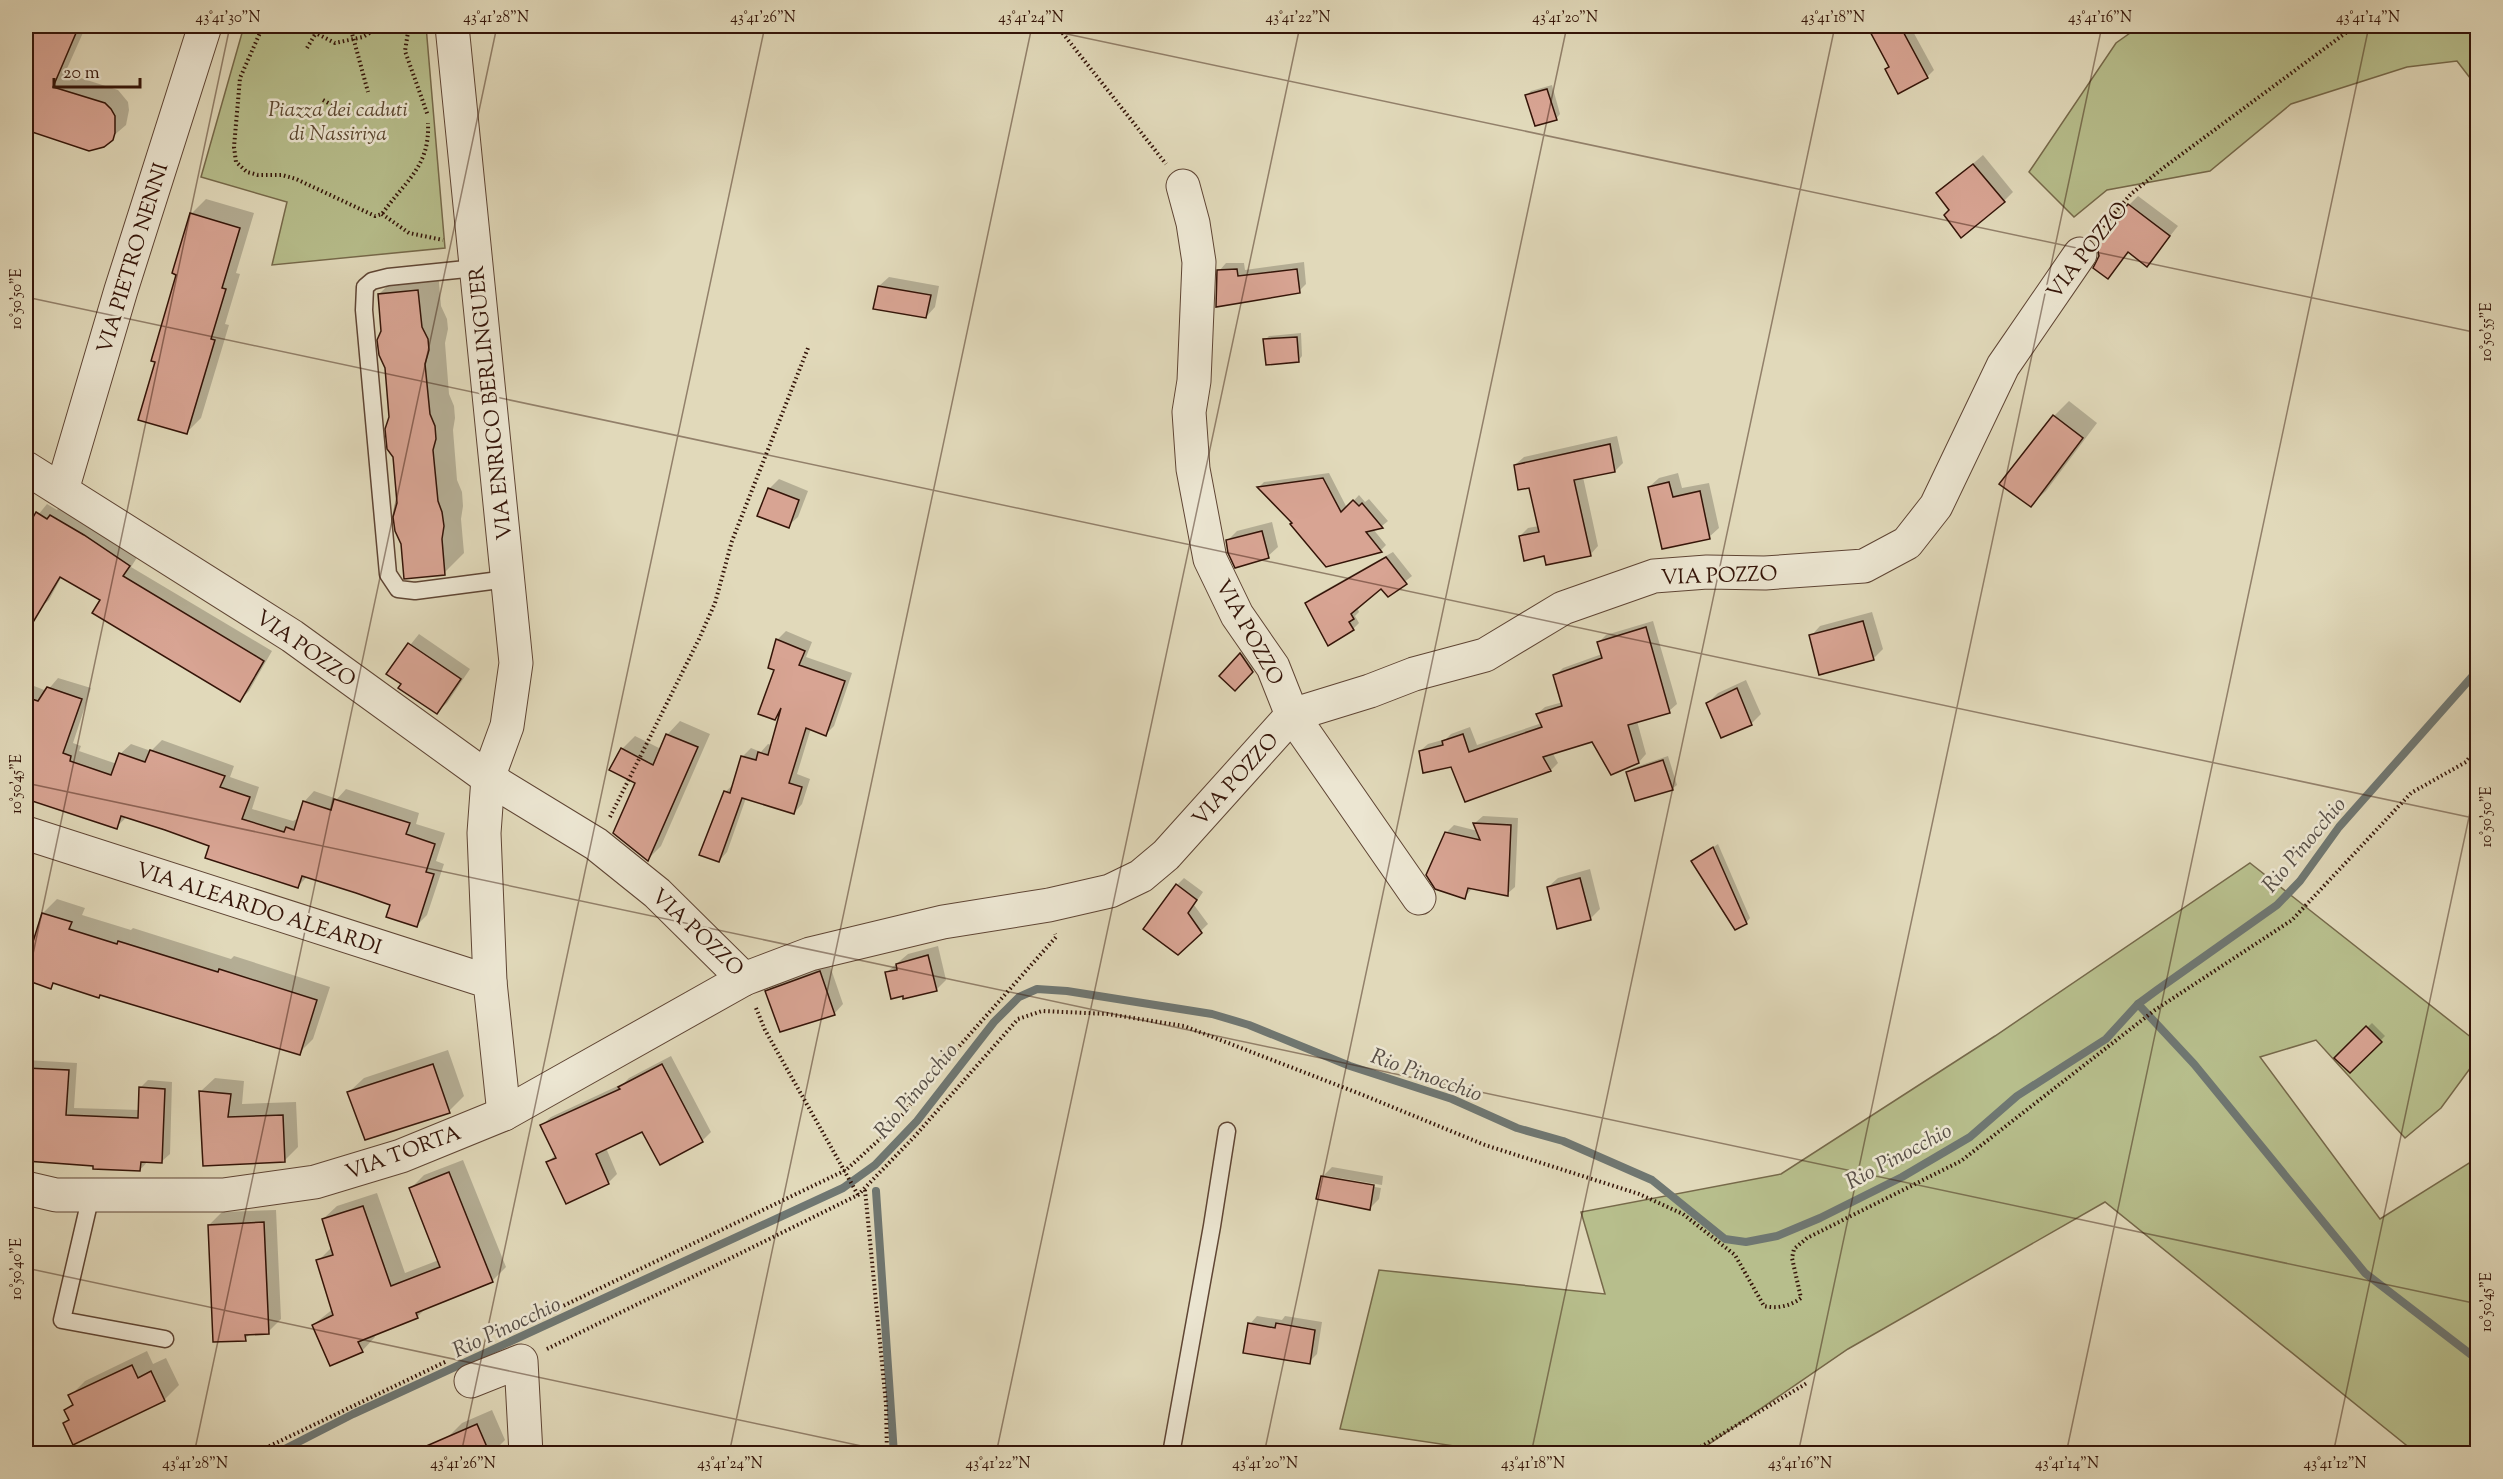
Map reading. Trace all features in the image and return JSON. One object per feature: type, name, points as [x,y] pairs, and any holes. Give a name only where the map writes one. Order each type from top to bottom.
[{"type":"street","name":"VIA PIETRO NENNI","points":[[62,490],[121,290],[205,26]]},
{"type":"street","name":"VIA ENRICO BERLINGUER","points":[[452,26],[516,663],[507,726],[488,778]]},
{"type":"street","name":"VIA POZZO","points":[[1183,186],[1193,223],[1199,262],[1194,381],[1189,412],[1193,469],[1210,559],[1237,615],[1273,667],[1292,716],[1419,898]]},
{"type":"street","name":"VIA POZZO","points":[[26,468],[292,636],[488,778],[596,844],[657,893],[744,979],[810,954],[943,922],[1110,891],[1141,876],[1166,855],[1292,716],[1414,674],[1485,655],[1563,608],[1654,576],[1707,572],[1765,573],[1864,566],[1907,543],[1936,506],[2002,366],[2080,254]]},
{"type":"street","points":[[488,778],[484,833],[490,982],[504,1114]]},
{"type":"street","name":"VIA ALEARDO ALEARDI","points":[[27,837],[490,982]]},
{"type":"street","name":"VIA TORTA","points":[[26,1188],[56,1195],[223,1195],[315,1182],[400,1155],[504,1114],[744,979]]},
{"type":"street","points":[[464,1369],[521,1361],[526,1454]]},
{"type":"lane","points":[[475,254],[372,281],[365,287],[364,310],[388,574],[398,589],[415,591],[507,579]]},
{"type":"lane","points":[[1171,1454],[1227,1131]]},
{"type":"lane","points":[[91,1195],[62,1320],[165,1339]]},
{"type":"path","points":[[263,26],[240,78],[234,147],[236,162],[248,172],[282,175],[296,179],[371,215],[382,214],[408,232],[450,241],[475,254]]},
{"type":"path","points":[[302,26],[335,43],[354,39],[376,31],[382,26]]},
{"type":"path","points":[[307,48],[320,26]]},
{"type":"path","points":[[350,26],[368,92]]},
{"type":"path","points":[[382,214],[418,168],[428,145],[428,118],[425,103],[405,51],[409,26]]},
{"type":"path","points":[[1057,26],[1183,186]]},
{"type":"path","name":"VIA POZZO","points":[[2080,254],[2131,194],[2355,26]]},
{"type":"path","points":[[322,100],[337,108]]},
{"type":"path","points":[[596,844],[715,603],[736,530],[808,348]]},
{"type":"path","points":[[521,1361],[865,1189],[915,1136],[1018,1018],[1042,1011],[1108,1014],[1184,1026],[1485,1145],[1650,1199],[1683,1214],[1735,1255],[1764,1306],[1773,1308],[1795,1302],[1801,1298],[1792,1258],[1794,1249],[1807,1238],[1961,1161],[2155,1010],[2292,920],[2411,793],[2466,762],[2478,746]]},
{"type":"path","points":[[508,1332],[846,1170],[891,1129],[932,1077],[1056,937],[1049,904]]},
{"type":"path","points":[[744,979],[765,1030],[857,1192]]},
{"type":"path","points":[[865,1189],[886,1404],[887,1454]]},
{"type":"path","points":[[253,1454],[464,1369]]},
{"type":"path","points":[[1689,1454],[1807,1383]]},
{"type":"green space","name":"Piazza dei caduti di Nassiriya","points":[[244,26],[426,26],[445,248],[272,265],[287,202],[201,177]]},
{"type":"green space","points":[[2140,26],[2477,26],[2477,87],[2457,61],[2407,67],[2291,104],[2210,171],[2107,190],[2074,217],[2029,172],[2116,43]]},
{"type":"green space","points":[[2250,863],[2477,1042],[2477,1059],[2441,1108],[2405,1138],[2316,1040],[2260,1057],[2380,1219],[2477,1158],[2477,1453],[2416,1453],[2105,1202],[1848,1349],[1696,1453],[1501,1453],[1340,1429],[1379,1270],[1605,1294],[1581,1212],[1781,1174],[1995,1036]]},
{"type":"building","points":[[26,26],[79,26],[53,87],[105,103],[111,109],[115,116],[115,133],[113,140],[104,147],[89,151],[26,130]]},
{"type":"building","points":[[1867,26],[1900,26],[1928,78],[1898,94],[1885,69],[1889,67]]},
{"type":"building","points":[[1547,89],[1557,120],[1535,126],[1525,95]]},
{"type":"building","points":[[1973,164],[2005,202],[1961,238],[1944,215],[1949,210],[1936,193]]},
{"type":"building","points":[[2128,204],[2170,236],[2147,267],[2128,252],[2108,279],[2093,268],[2099,256],[2097,246]]},
{"type":"building","points":[[190,213],[240,228],[222,288],[226,289],[211,339],[215,340],[187,434],[138,420],[155,362],[151,361],[176,275],[172,273]]},
{"type":"building","points":[[1237,269],[1238,276],[1297,269],[1300,293],[1216,307],[1217,270]]},
{"type":"building","points":[[878,286],[931,295],[926,318],[873,309]]},
{"type":"building","points":[[418,290],[422,327],[428,339],[429,350],[425,364],[430,414],[435,426],[436,439],[433,450],[438,501],[444,526],[442,539],[445,575],[404,579],[401,544],[395,531],[393,517],[397,503],[393,457],[387,449],[385,429],[389,417],[385,368],[379,355],[377,340],[381,331],[378,294]]},
{"type":"building","points":[[1297,337],[1299,362],[1266,365],[1263,339]]},
{"type":"building","points":[[2053,415],[2083,438],[2031,507],[1999,484]]},
{"type":"building","points":[[1610,444],[1615,472],[1574,480],[1591,556],[1546,565],[1544,556],[1524,561],[1519,536],[1539,532],[1529,488],[1518,490],[1514,465]]},
{"type":"building","points":[[1323,478],[1341,512],[1353,500],[1359,506],[1362,503],[1383,528],[1366,532],[1382,552],[1326,567],[1290,524],[1292,523],[1257,487]]},
{"type":"building","points":[[1669,482],[1673,497],[1700,491],[1710,539],[1662,549],[1648,487]]},
{"type":"building","points":[[768,488],[799,500],[789,528],[757,516]]},
{"type":"building","points":[[36,512],[47,519],[50,515],[84,535],[130,566],[123,576],[264,661],[240,702],[92,613],[100,600],[60,577],[26,634],[26,530]]},
{"type":"building","points":[[1262,531],[1269,558],[1235,568],[1228,553],[1226,540]]},
{"type":"building","points":[[1386,557],[1407,584],[1388,597],[1381,589],[1351,614],[1354,619],[1349,622],[1354,630],[1328,646],[1305,603]]},
{"type":"building","points":[[1863,621],[1874,660],[1819,675],[1809,635]]},
{"type":"building","points":[[1646,627],[1670,713],[1628,725],[1639,763],[1611,775],[1592,742],[1543,757],[1551,771],[1465,802],[1451,767],[1423,773],[1419,751],[1443,745],[1442,741],[1463,734],[1469,752],[1542,727],[1536,714],[1562,706],[1553,675],[1602,658],[1597,642]]},
{"type":"building","points":[[776,639],[805,651],[799,665],[845,681],[826,736],[806,728],[789,783],[802,787],[794,814],[742,798],[719,862],[699,855],[724,791],[730,793],[741,756],[756,760],[758,752],[768,755],[781,708],[775,720],[758,714],[774,670],[768,668]]},
{"type":"building","points":[[408,643],[461,679],[437,714],[398,688],[401,684],[386,674]]},
{"type":"building","points":[[1240,653],[1253,672],[1235,691],[1219,676]]},
{"type":"building","points":[[47,687],[82,699],[63,753],[71,756],[70,761],[111,775],[119,753],[145,762],[150,750],[225,776],[220,787],[250,797],[242,819],[284,832],[286,827],[294,830],[303,801],[331,810],[334,799],[410,823],[406,834],[435,844],[426,872],[434,874],[417,927],[386,917],[390,905],[356,893],[302,876],[298,888],[205,858],[209,846],[165,830],[121,816],[117,829],[26,799],[26,697],[38,701]]},
{"type":"building","points":[[1737,688],[1752,725],[1721,738],[1706,703]]},
{"type":"building","points":[[666,734],[698,747],[648,861],[613,833],[635,783],[609,770],[621,748],[653,765]]},
{"type":"building","points":[[1663,760],[1673,790],[1635,801],[1626,772]]},
{"type":"building","points":[[1473,823],[1511,825],[1508,896],[1468,888],[1465,899],[1435,889],[1426,875],[1445,832],[1480,840]]},
{"type":"building","points":[[1713,847],[1747,924],[1735,930],[1691,861]]},
{"type":"building","points":[[1580,878],[1591,920],[1557,929],[1547,887]]},
{"type":"building","points":[[1176,884],[1197,900],[1188,913],[1202,933],[1178,955],[1143,929]]},
{"type":"building","points":[[42,913],[72,922],[69,929],[117,944],[118,941],[218,972],[219,969],[317,1000],[300,1055],[100,995],[99,998],[53,983],[51,989],[26,980],[26,964]]},
{"type":"building","points":[[928,955],[937,991],[903,999],[903,996],[891,999],[885,972],[897,970],[896,964]]},
{"type":"building","points":[[820,971],[835,1015],[780,1032],[765,991]]},
{"type":"building","points":[[2366,1026],[2382,1042],[2350,1073],[2334,1058]]},
{"type":"building","points":[[433,1064],[450,1113],[365,1140],[347,1092]]},
{"type":"building","points":[[662,1064],[703,1142],[660,1165],[642,1132],[596,1154],[609,1184],[566,1204],[546,1162],[556,1158],[540,1125],[620,1089],[618,1087]]},
{"type":"building","points":[[26,1068],[69,1070],[66,1115],[138,1118],[139,1087],[165,1089],[162,1163],[141,1162],[140,1171],[93,1169],[93,1166],[26,1161]]},
{"type":"building","points":[[199,1091],[231,1094],[228,1117],[283,1115],[285,1162],[203,1166]]},
{"type":"building","points":[[449,1172],[493,1282],[416,1313],[418,1318],[358,1342],[363,1352],[330,1366],[312,1325],[333,1315],[316,1260],[333,1255],[322,1219],[363,1206],[391,1286],[440,1267],[409,1188]]},
{"type":"building","points":[[1321,1176],[1374,1185],[1370,1210],[1316,1199]]},
{"type":"building","points":[[264,1222],[269,1334],[245,1335],[246,1341],[213,1342],[208,1225]]},
{"type":"building","points":[[1248,1323],[1275,1328],[1276,1323],[1315,1330],[1310,1364],[1243,1353]]},
{"type":"building","points":[[132,1365],[138,1378],[151,1371],[165,1401],[73,1445],[63,1423],[69,1420],[64,1410],[73,1405],[68,1395]]},
{"type":"building","points":[[477,1424],[490,1454],[408,1454]]},
{"type":"waterway","name":"Rio Pinocchio","points":[[275,1454],[353,1414],[843,1188],[875,1165],[917,1121],[994,1022],[1019,997],[1037,989],[1067,991],[1212,1014],[1249,1025],[1350,1066],[1452,1099],[1517,1128],[1563,1141],[1652,1180],[1725,1239],[1746,1242],[1777,1236],[1820,1218],[1902,1177],[1970,1137],[2017,1096],[2106,1039],[2138,1004],[2277,905],[2300,881],[2339,827],[2478,670]]},
{"type":"waterway","points":[[2138,1004],[2194,1064],[2365,1273],[2478,1360]]},
{"type":"waterway","points":[[876,1191],[894,1454]]}]
